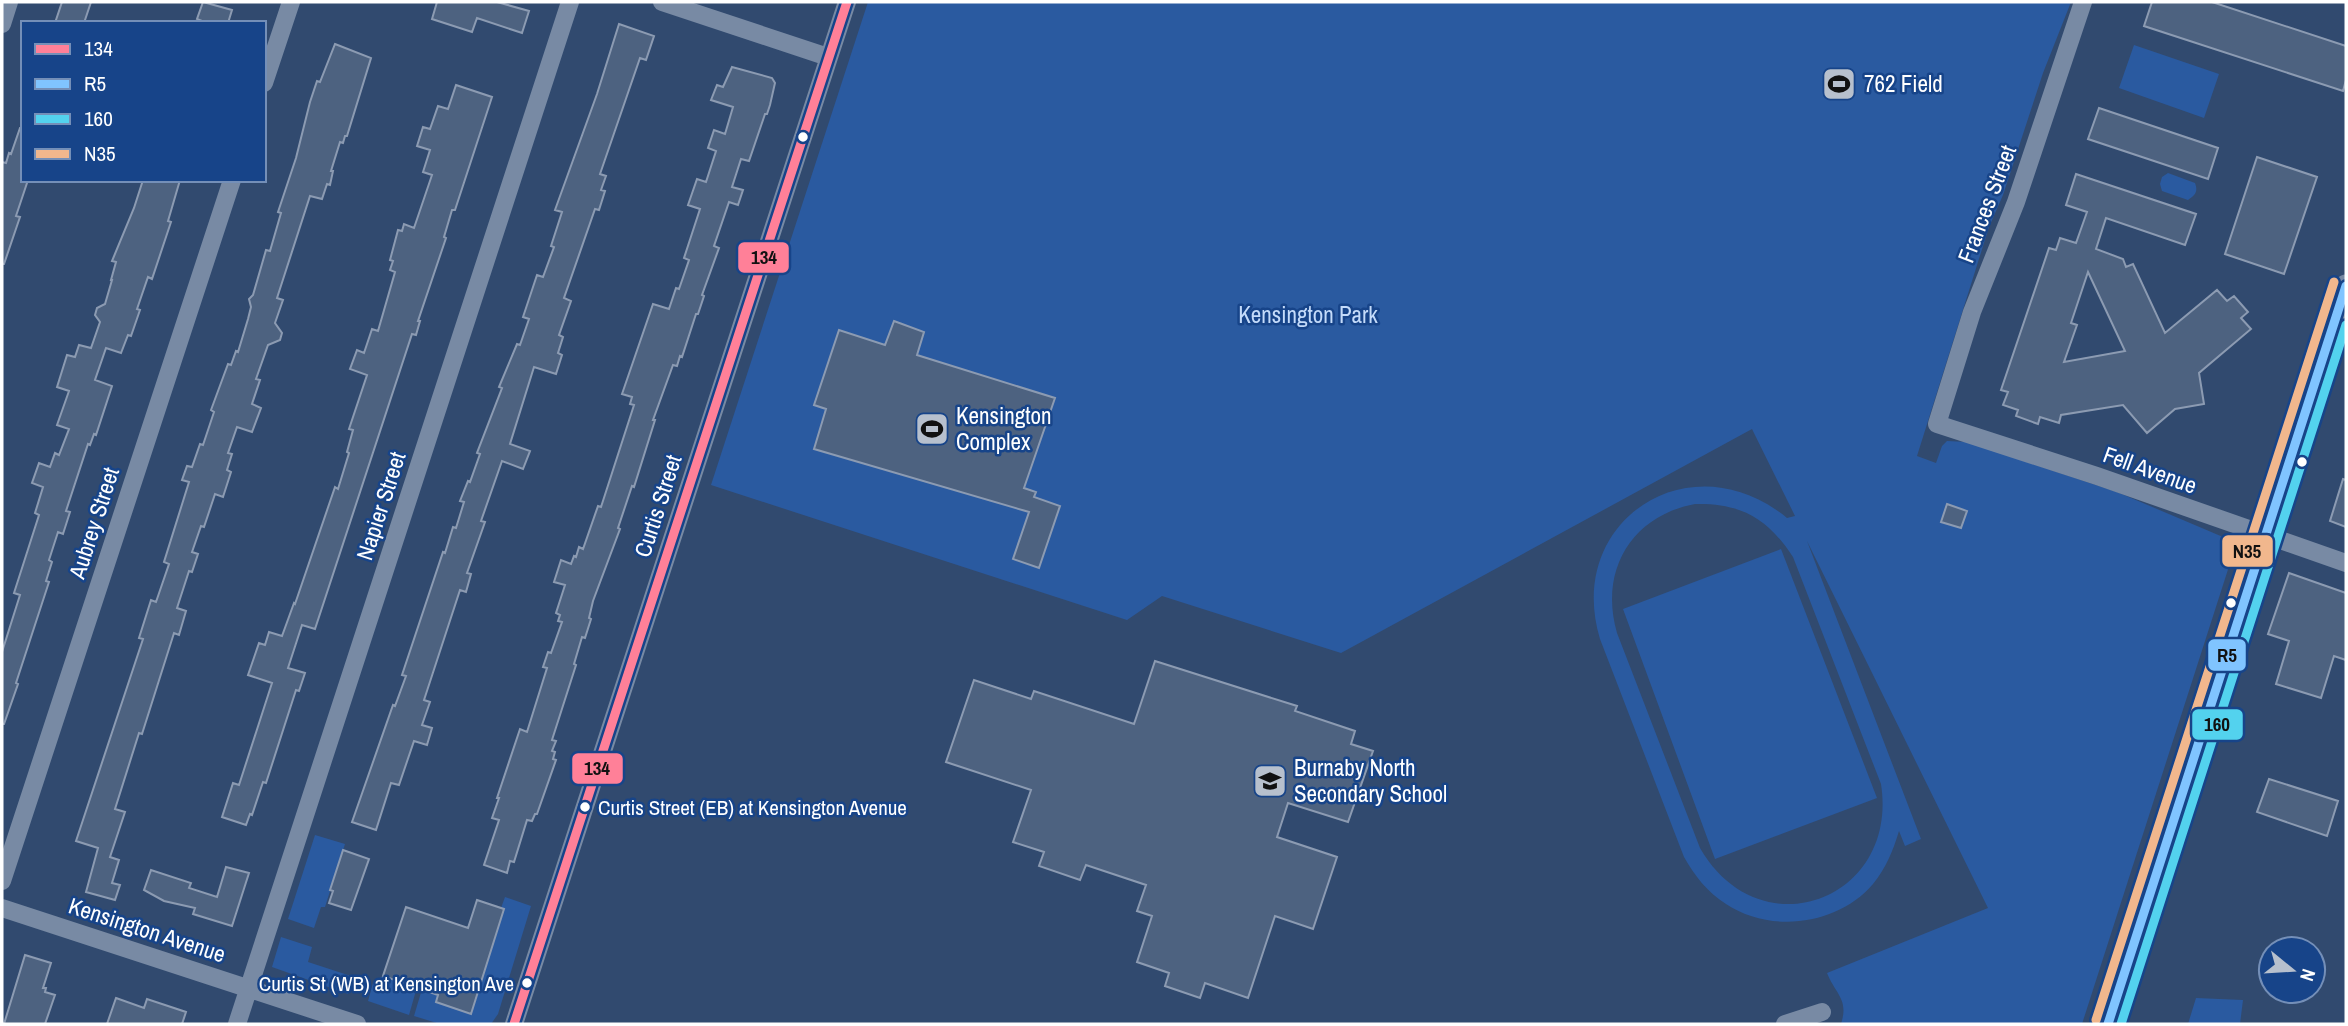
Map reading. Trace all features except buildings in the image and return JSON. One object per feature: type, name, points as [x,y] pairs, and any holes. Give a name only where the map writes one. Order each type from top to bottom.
[{"type":"main road","points":[[2108,1024],[2345,293]]},
{"type":"street","points":[[2,24],[9,2]]},
{"type":"street","points":[[266,77],[291,2]]},
{"type":"street","name":"Napier Street","points":[[237,1024],[570,2]]},
{"type":"street","points":[[662,2],[828,57]]},
{"type":"street","name":"Curtis Street","points":[[514,1024],[846,2]]},
{"type":"street","name":"Frances Street","points":[[1937,424],[1972,312],[2016,202],[2083,2]]},
{"type":"street","name":"Aubrey Street","points":[[2,881],[231,182]]},
{"type":"street","name":"Fell Avenue","points":[[1937,424],[2097,476],[2346,564]]},
{"type":"street","name":"Kensington Avenue","points":[[2,908],[357,1024]]},
{"type":"street","points":[[1785,1024],[1822,1012]]},
{"type":"green space","name":"Kensington Park","points":[[868,2],[2071,2],[2043,73],[2003,195],[1989,227],[1917,456],[1936,463],[1942,446],[1947,441],[1967,442],[2117,492],[2223,537],[2231,544],[2232,557],[2082,1024],[1841,1024],[1842,1003],[1827,973],[1988,908],[1807,541],[1921,839],[1905,846],[1899,831],[1889,859],[1878,878],[1858,898],[1842,909],[1803,921],[1763,919],[1726,904],[1702,883],[1684,857],[1600,639],[1594,596],[1601,559],[1618,528],[1644,504],[1676,490],[1712,487],[1750,496],[1787,518],[1795,516],[1752,429],[1341,653],[1162,596],[1127,620],[711,485]],"holes":[[[1695,504],[1712,504],[1740,510],[1763,523],[1793,557],[1881,784],[1881,824],[1869,858],[1847,883],[1820,898],[1788,904],[1756,898],[1726,880],[1700,848],[1617,633],[1613,588],[1617,568],[1625,550],[1637,534],[1653,520],[1673,510]]]},
{"type":"green space","points":[[2134,45],[2219,74],[2204,118],[2119,88]]},
{"type":"green space","points":[[2168,173],[2195,183],[2195,195],[2188,200],[2162,191],[2162,177]]},
{"type":"green space","points":[[1781,549],[1877,798],[1715,859],[1623,609]]},
{"type":"green space","points":[[315,835],[345,844],[325,907],[321,907],[314,928],[288,919]]},
{"type":"green space","points":[[505,897],[531,906],[498,1014],[491,1024],[440,1024],[414,1016],[422,989],[438,995],[436,1002],[471,1014],[504,909],[501,908]]},
{"type":"green space","points":[[281,937],[312,947],[308,962],[354,977],[348,994],[272,967]]},
{"type":"green space","points":[[383,976],[417,987],[409,1015],[368,1001],[373,983]]},
{"type":"green space","points":[[2196,998],[2243,1000],[2240,1024],[2188,1024]]},
{"type":"transit line","name":"134","points":[[514,1024],[847,2]]},
{"type":"transit line","name":"N35","points":[[2096,1020],[2334,282]]},
{"type":"transit line","name":"R5","points":[[2108,1024],[2346,286]]},
{"type":"transit line","name":"160","points":[[2121,1024],[2346,325]]},
{"type":"place","name":"762 Field","points":[[1839,84]]},
{"type":"place","name":"Kensington Complex","points":[[932,429]]},
{"type":"place","name":"Burnaby North Secondary School","points":[[1270,781]]},
{"type":"place","name":"Curtis Street (EB) at Kensington Avenue","points":[[585,807]]},
{"type":"place","name":"Curtis St (WB) at Kensington Ave","points":[[527,983]]}]
